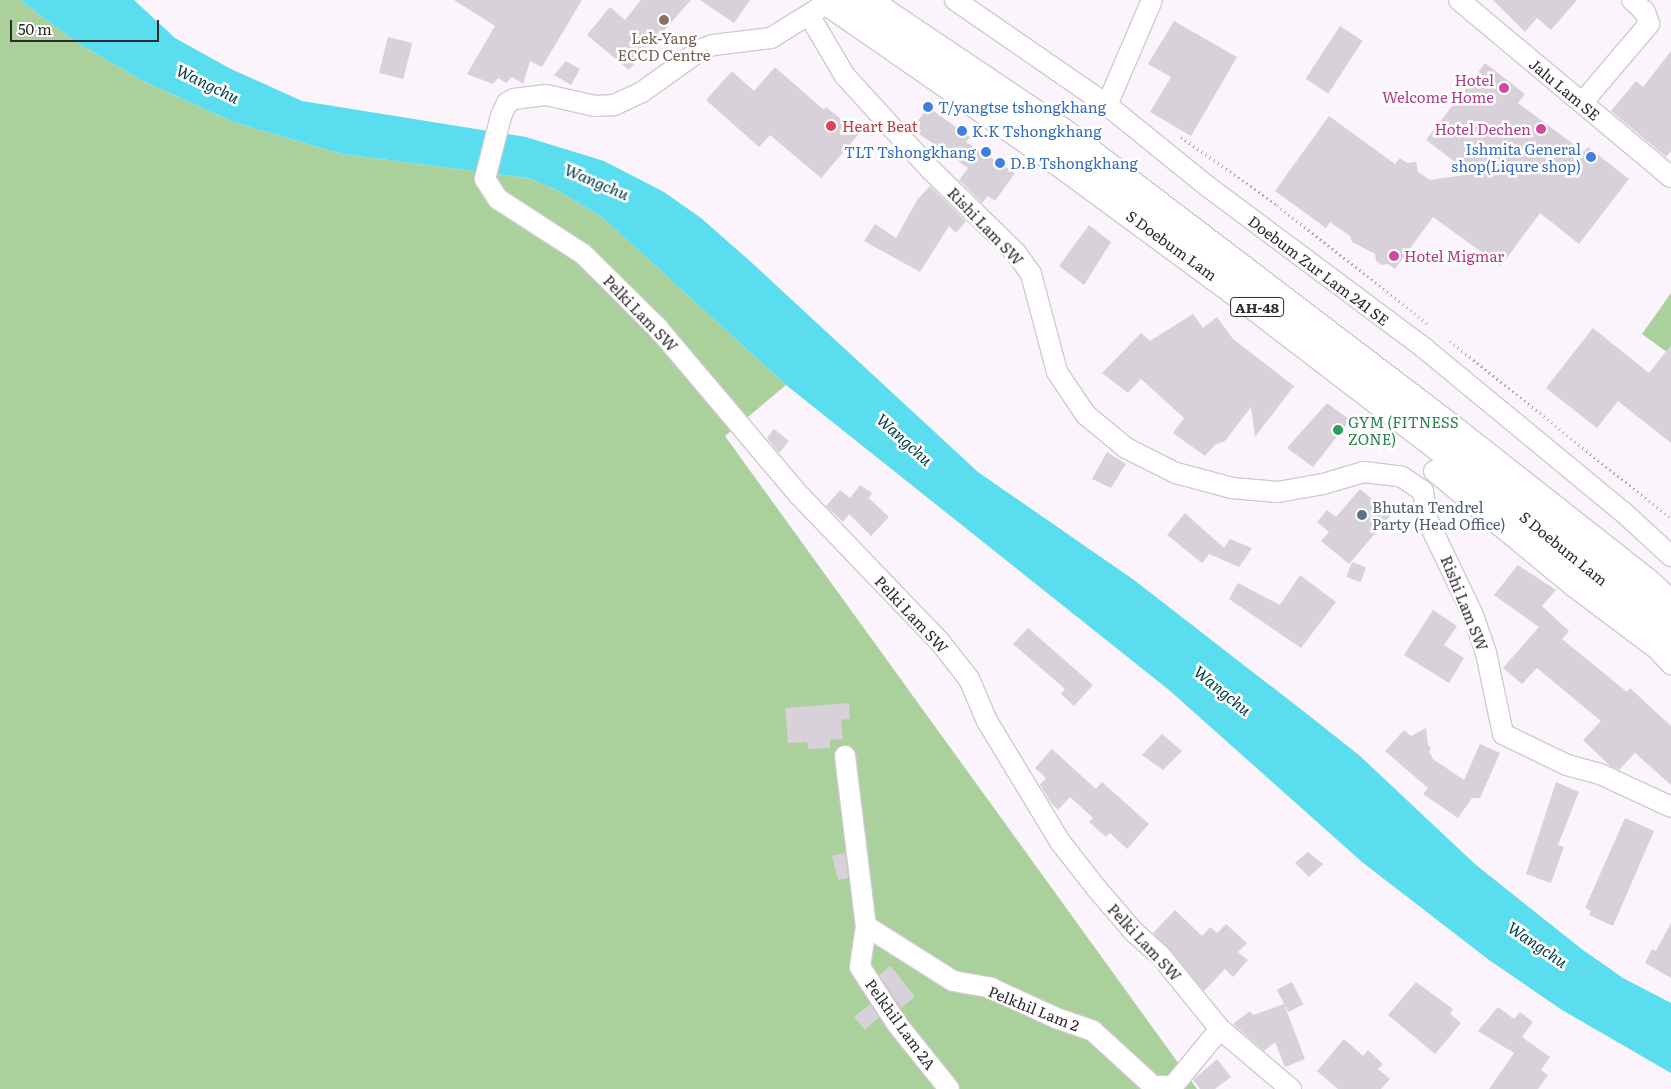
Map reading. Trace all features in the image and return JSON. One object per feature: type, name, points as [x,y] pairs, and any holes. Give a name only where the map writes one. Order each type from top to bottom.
[{"type":"highway","name":"S Doebum Lam","points":[[865,0],[1063,133],[1454,431],[1646,582],[1671,605]]},
{"type":"highway","name":"S Doebum Lam","points":[[819,4],[1086,181],[1437,459],[1671,636]]},
{"type":"street","name":"Doebum Zur Lam 241 SE","points":[[955,0],[1108,104],[1207,186],[1424,348],[1622,511],[1671,556]]},
{"type":"street","points":[[1108,104],[1152,0]]},
{"type":"street","name":"Jalu Lam SE","points":[[1459,0],[1671,177]]},
{"type":"street","points":[[1582,103],[1649,24],[1646,12],[1632,0]]},
{"type":"street","name":"Pelki Lam SW","points":[[819,4],[771,38],[713,45],[702,49],[642,92],[614,105],[595,106],[546,95],[533,95],[507,103],[501,116],[485,179],[498,199],[583,254],[657,326],[800,496],[940,642],[969,679],[987,721],[1061,843],[1133,931],[1160,955],[1220,1029],[1291,1089]]},
{"type":"street","name":"Rishi Lam SW","points":[[819,4],[846,76],[930,169],[1016,253],[1031,274],[1036,288],[1041,320],[1056,372],[1086,416],[1126,448],[1176,473],[1232,488],[1278,492],[1323,484],[1364,472],[1402,477],[1423,490],[1426,517],[1473,615],[1486,653],[1503,734],[1567,765],[1600,774],[1671,807]]},
{"type":"street","points":[[1423,490],[1437,459],[1573,586],[1657,649],[1671,664]]},
{"type":"street","points":[[845,756],[866,926]]},
{"type":"street","name":"Pelkhil Lam 2","points":[[866,926],[953,981],[991,988],[1056,1018],[1093,1031],[1124,1056],[1153,1086],[1173,1086],[1220,1029]]},
{"type":"street","name":"Pelkhil Lam 2A","points":[[866,926],[860,967],[897,1024],[949,1089]]},
{"type":"green space","points":[[0,0],[20,0],[76,42],[141,80],[233,122],[342,154],[528,178],[555,189],[602,217],[786,385],[725,436],[1197,1089],[0,1089]]},
{"type":"green space","points":[[1671,293],[1671,355],[1642,334]]},
{"type":"water","name":"Wangchu","points":[[20,0],[134,0],[175,38],[231,69],[302,101],[526,137],[604,161],[664,192],[701,218],[751,262],[978,472],[1134,580],[1307,714],[1360,756],[1476,865],[1583,950],[1623,978],[1671,1003],[1671,1073],[1562,1010],[1489,960],[1362,862],[1169,690],[786,385],[602,217],[555,189],[528,178],[342,154],[233,122],[141,80],[76,42]]},
{"type":"building","points":[[454,0],[582,0],[542,67],[530,61],[523,84],[512,77],[506,83],[498,78],[493,84],[467,74],[495,26]]},
{"type":"building","points":[[641,0],[691,0],[629,70],[587,35],[610,7],[625,20]]},
{"type":"building","points":[[700,0],[750,0],[734,23]]},
{"type":"building","points":[[1493,0],[1577,0],[1551,30],[1537,18],[1525,32]]},
{"type":"building","points":[[1174,21],[1237,57],[1191,136],[1150,112],[1171,77],[1148,64]]},
{"type":"building","points":[[1340,26],[1363,41],[1328,94],[1306,79]]},
{"type":"building","points":[[388,37],[412,43],[403,79],[379,73]]},
{"type":"building","points":[[1671,51],[1671,151],[1666,157],[1611,111],[1636,81],[1643,87]]},
{"type":"building","points":[[566,61],[580,69],[571,85],[554,75]]},
{"type":"building","points":[[1485,63],[1525,94],[1518,103],[1584,152],[1588,147],[1629,179],[1579,244],[1540,213],[1501,266],[1433,217],[1395,269],[1388,264],[1382,265],[1376,261],[1375,254],[1352,242],[1350,236],[1330,222],[1326,228],[1275,191],[1329,116],[1395,164],[1400,158],[1407,163],[1416,162],[1418,172],[1430,180],[1471,174],[1426,140]]},
{"type":"building","points":[[775,67],[824,110],[826,107],[859,134],[821,178],[770,135],[759,147],[706,100],[732,71],[754,91]]},
{"type":"building","points":[[928,107],[970,137],[966,142],[1015,173],[995,201],[988,196],[982,203],[959,180],[968,168],[912,129]]},
{"type":"building","points":[[930,186],[966,221],[956,233],[949,226],[920,272],[864,241],[875,224],[896,238],[917,200]]},
{"type":"building","points":[[1089,225],[1111,242],[1084,285],[1059,266]]},
{"type":"building","points":[[1193,314],[1203,328],[1217,317],[1233,339],[1294,386],[1255,437],[1251,407],[1225,441],[1215,445],[1205,456],[1173,433],[1184,418],[1141,379],[1128,393],[1102,373],[1141,333],[1150,341]]},
{"type":"building","points":[[1593,328],[1649,373],[1671,345],[1671,443],[1618,401],[1597,428],[1546,388]]},
{"type":"building","points":[[1327,403],[1350,420],[1313,467],[1287,448]]},
{"type":"building","points":[[774,429],[789,441],[779,453],[767,438]]},
{"type":"building","points":[[1107,452],[1126,464],[1111,488],[1092,479]]},
{"type":"building","points":[[860,485],[872,493],[869,498],[889,517],[871,536],[849,514],[843,522],[826,506],[840,490],[850,498]]},
{"type":"building","points":[[1360,489],[1391,515],[1349,564],[1321,541],[1329,532],[1317,522],[1327,510],[1336,517]]},
{"type":"building","points":[[1185,513],[1224,548],[1230,539],[1252,548],[1239,567],[1209,554],[1202,563],[1167,535]]},
{"type":"building","points":[[1352,562],[1366,567],[1361,582],[1347,577]]},
{"type":"building","points":[[1518,565],[1556,590],[1542,606],[1569,631],[1562,639],[1627,692],[1630,688],[1671,726],[1671,785],[1635,753],[1619,770],[1610,766],[1583,740],[1601,721],[1537,668],[1522,684],[1503,668],[1539,627],[1494,595]]},
{"type":"building","points":[[1300,575],[1336,602],[1301,648],[1229,599],[1238,583],[1280,605]]},
{"type":"building","points":[[1433,610],[1457,626],[1444,645],[1464,658],[1449,683],[1404,655]]},
{"type":"building","points":[[1028,628],[1093,685],[1074,706],[1061,694],[1065,689],[1013,644]]},
{"type":"building","points":[[849,703],[850,719],[841,720],[843,739],[830,740],[830,748],[808,749],[807,742],[788,743],[785,708]]},
{"type":"building","points":[[1426,728],[1428,745],[1431,748],[1429,752],[1433,759],[1464,780],[1480,744],[1500,753],[1480,798],[1472,798],[1458,818],[1423,794],[1428,788],[1385,751],[1404,730],[1411,736]]},
{"type":"building","points":[[1162,734],[1182,751],[1163,770],[1142,755]]},
{"type":"building","points":[[1052,749],[1096,789],[1102,782],[1149,824],[1127,849],[1110,833],[1106,837],[1089,822],[1093,818],[1070,797],[1058,810],[1051,803],[1040,785],[1046,778],[1035,768]]},
{"type":"building","points":[[1556,782],[1579,792],[1558,845],[1564,847],[1551,883],[1526,874]]},
{"type":"building","points":[[1625,818],[1654,831],[1613,926],[1589,915],[1591,911],[1585,908]]},
{"type":"building","points":[[1308,852],[1323,864],[1309,877],[1295,863]]},
{"type":"building","points":[[845,853],[848,878],[838,880],[832,856]]},
{"type":"building","points":[[1175,910],[1202,936],[1210,927],[1217,933],[1226,924],[1247,943],[1238,952],[1248,960],[1233,977],[1225,969],[1204,991],[1153,933]]},
{"type":"building","points":[[1671,923],[1671,978],[1645,963],[1652,949],[1656,951]]},
{"type":"building","points":[[891,966],[915,997],[901,1008],[879,975]]},
{"type":"building","points":[[1292,982],[1303,1004],[1288,1012],[1277,990]]},
{"type":"building","points":[[1416,982],[1453,1009],[1450,1014],[1461,1023],[1435,1054],[1388,1015]]},
{"type":"building","points":[[870,1004],[879,1017],[865,1030],[854,1017]]},
{"type":"building","points":[[1284,1004],[1305,1059],[1285,1067],[1275,1042],[1264,1051],[1233,1024],[1250,1011],[1253,1015]]},
{"type":"building","points":[[1498,1007],[1514,1019],[1520,1012],[1533,1022],[1522,1037],[1550,1057],[1541,1070],[1548,1075],[1538,1089],[1489,1089],[1514,1053],[1478,1031]]},
{"type":"building","points":[[1344,1039],[1363,1056],[1368,1050],[1383,1064],[1378,1069],[1390,1079],[1381,1089],[1338,1089],[1317,1071]]},
{"type":"building","points":[[1217,1059],[1231,1077],[1215,1089],[1200,1089],[1193,1080]]},
{"type":"place","name":"Lek-Yang ECCD Centre","points":[[664,20]]},
{"type":"place","name":"Hotel Welcome Home","points":[[1504,88]]},
{"type":"place","name":"T/yangtse tshongkhang","points":[[928,107]]},
{"type":"place","name":"Heart Beat","points":[[831,126]]},
{"type":"place","name":"Hotel Dechen","points":[[1541,129]]},
{"type":"place","name":"K.K Tshongkhang","points":[[962,131]]},
{"type":"place","name":"TLT Tshongkhang","points":[[986,152]]},
{"type":"place","name":"Ishmita General shop(Liqure shop)","points":[[1591,157]]},
{"type":"place","name":"D.B Tshongkhang","points":[[1000,163]]},
{"type":"place","name":"Hotel Migmar","points":[[1394,256]]},
{"type":"place","name":"GYM (FITNESS ZONE)","points":[[1338,430]]},
{"type":"place","name":"Bhutan Tendrel Party (Head Office)","points":[[1362,515]]}]
